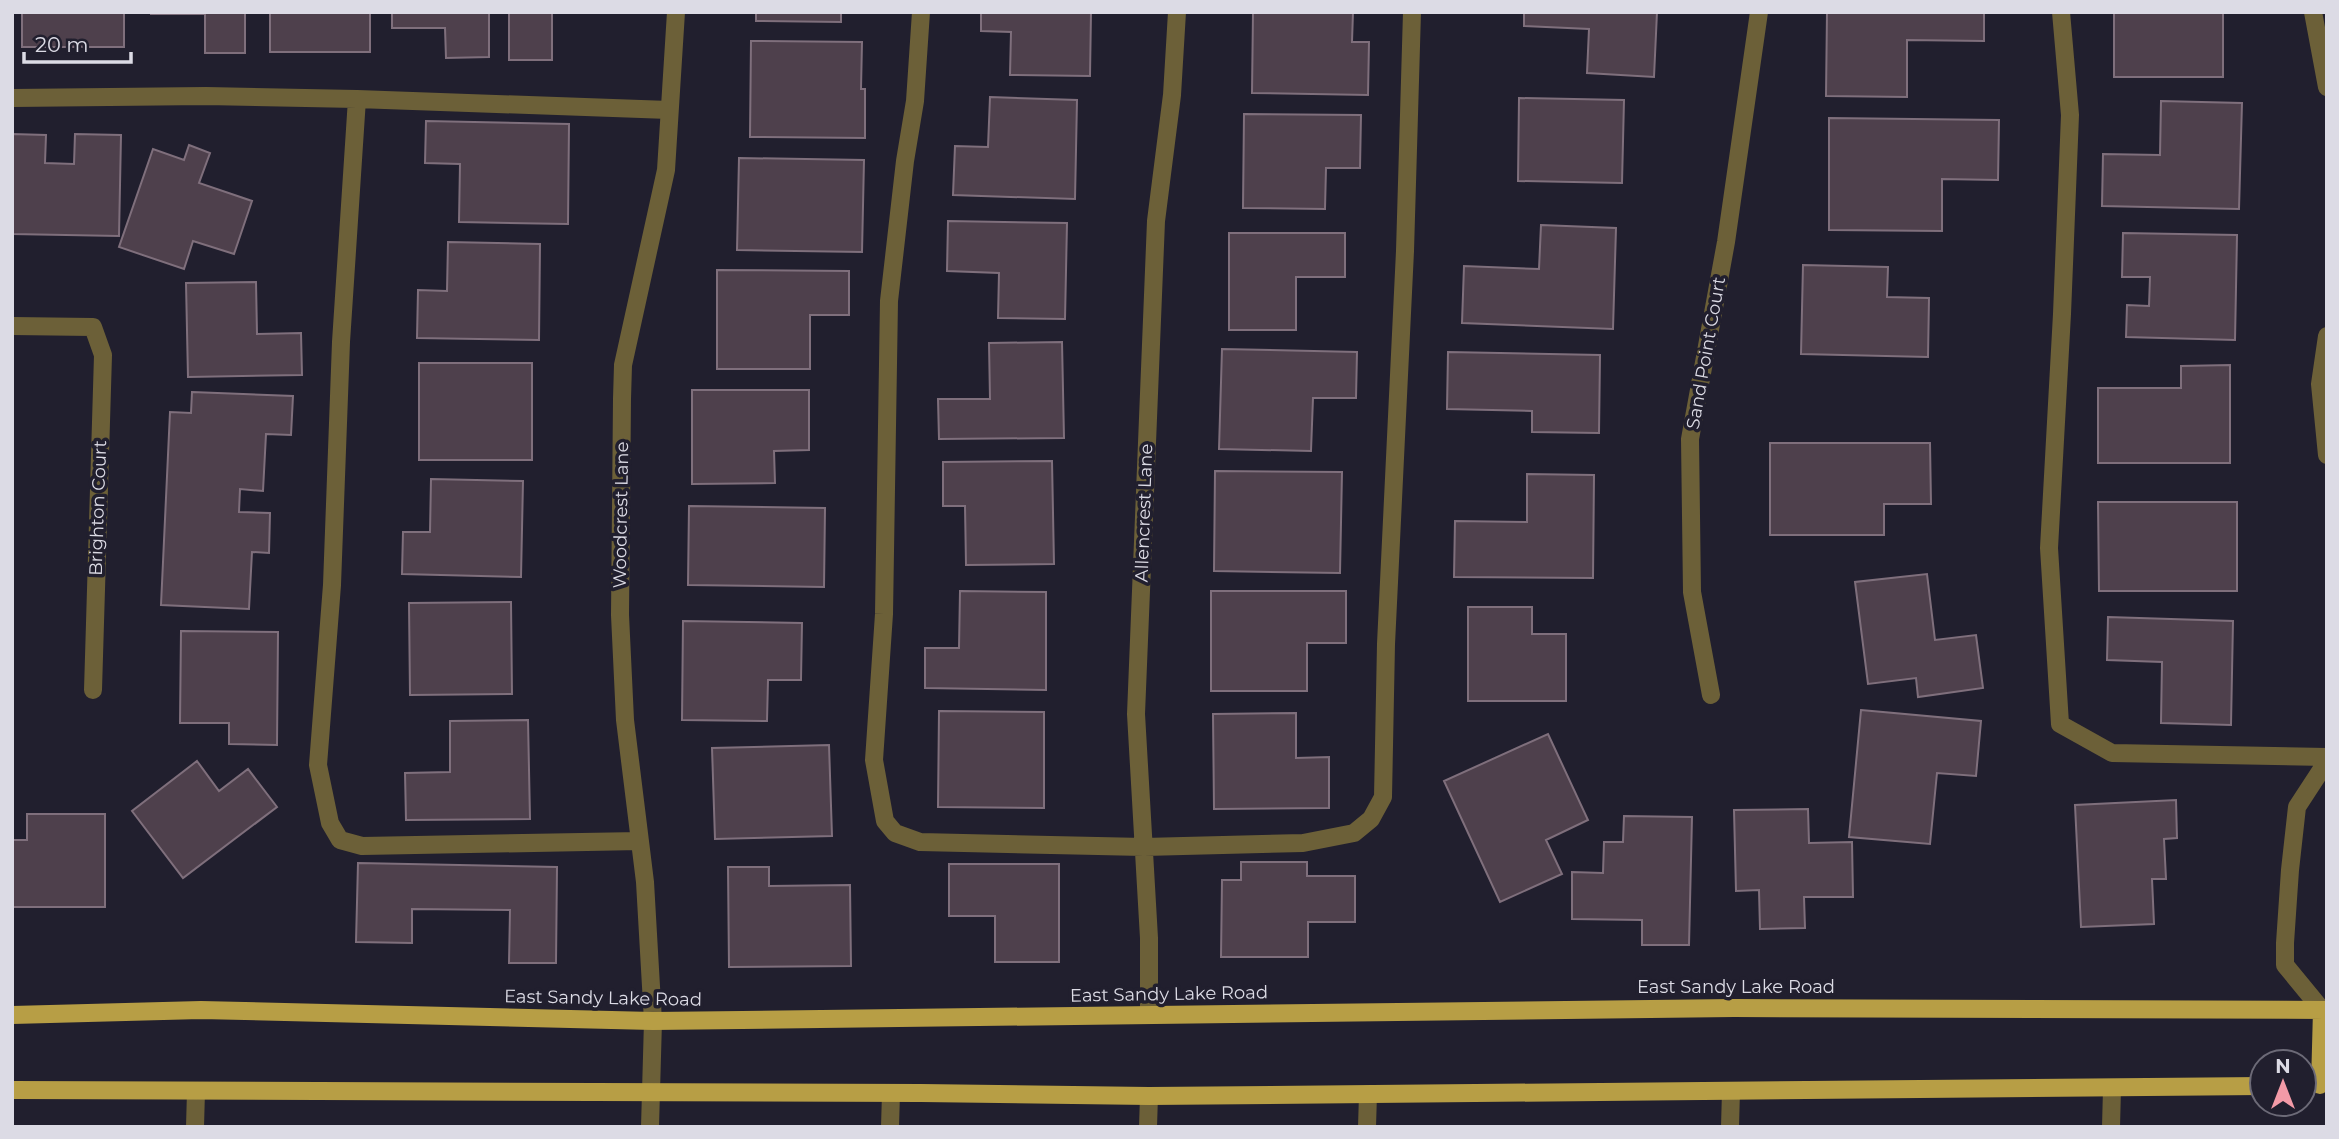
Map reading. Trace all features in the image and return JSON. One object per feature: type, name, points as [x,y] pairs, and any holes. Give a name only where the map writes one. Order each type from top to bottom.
[{"type":"main road","name":"East Sandy Lake Road","points":[[12,1015],[201,1010],[653,1021],[1734,1007],[2325,1006]]},
{"type":"main road","points":[[2318,1075],[2325,1006]]},
{"type":"main road","points":[[12,1090],[1149,1096],[2248,1086]]},
{"type":"street","name":"Woodcrest Lane","points":[[650,1127],[653,1021],[645,882],[625,720],[620,615],[622,399],[623,365],[666,170],[676,12]]},
{"type":"street","points":[[921,12],[915,101],[905,161],[889,301],[884,614],[874,760],[885,821],[895,833],[920,842],[1144,847],[1303,843],[1354,833],[1371,819],[1383,797],[1386,644],[1405,251],[1412,12]]},
{"type":"street","name":"Allencrest Lane","points":[[1149,1015],[1149,938],[1136,714],[1156,221],[1172,95],[1177,12]]},
{"type":"street","name":"Sand Point Court","points":[[1711,695],[1692,592],[1690,439],[1726,242],[1759,12]]},
{"type":"street","points":[[2061,12],[2070,115],[2049,548],[2060,724],[2112,753],[2327,759],[2298,807],[2285,943],[2285,965],[2325,1006]]},
{"type":"street","points":[[2313,12],[2327,87]]},
{"type":"street","points":[[12,98],[206,96],[670,110]]},
{"type":"street","points":[[357,99],[341,342],[332,585],[318,765],[330,823],[340,840],[362,846],[640,841]]},
{"type":"street","name":"Brighton Court","points":[[12,326],[93,327],[103,355],[93,690]]},
{"type":"street","points":[[2327,336],[2324,384],[2327,455]]},
{"type":"street","points":[[2111,1127],[2112,1089]]},
{"type":"street","points":[[195,1127],[196,1091]]},
{"type":"street","points":[[1730,1127],[1731,1091]]},
{"type":"street","points":[[890,1127],[891,1093]]},
{"type":"street","points":[[1367,1127],[1368,1094]]},
{"type":"street","points":[[1148,1127],[1149,1096]]},
{"type":"building","points":[[22,12],[124,12],[124,47],[22,47]]},
{"type":"building","points":[[151,12],[245,12],[245,53],[205,53],[205,14]]},
{"type":"building","points":[[270,12],[370,12],[370,52],[270,52]]},
{"type":"building","points":[[392,12],[489,12],[489,57],[446,58],[445,28],[392,28]]},
{"type":"building","points":[[509,12],[552,12],[552,60],[509,60]]},
{"type":"building","points":[[756,12],[841,12],[841,22],[756,21]]},
{"type":"building","points":[[981,12],[1091,12],[1090,76],[1010,75],[1011,32],[981,31]]},
{"type":"building","points":[[1253,12],[1353,12],[1352,42],[1369,42],[1368,95],[1252,93]]},
{"type":"building","points":[[1524,12],[1657,12],[1654,77],[1587,73],[1589,29],[1524,26]]},
{"type":"building","points":[[1827,12],[1984,12],[1984,41],[1907,40],[1907,97],[1826,96]]},
{"type":"building","points":[[2114,12],[2223,12],[2223,77],[2114,77]]},
{"type":"building","points":[[751,41],[862,42],[861,89],[865,89],[865,138],[750,137]]},
{"type":"building","points":[[990,97],[1077,100],[1075,199],[953,195],[955,146],[988,147]]},
{"type":"building","points":[[1519,98],[1624,100],[1622,183],[1518,181]]},
{"type":"building","points":[[2161,101],[2242,103],[2239,209],[2102,206],[2103,154],[2160,155]]},
{"type":"building","points":[[1244,114],[1361,115],[1360,168],[1326,168],[1325,209],[1243,208]]},
{"type":"building","points":[[1829,118],[1999,120],[1998,180],[1942,179],[1942,231],[1829,230]]},
{"type":"building","points":[[426,121],[569,124],[568,224],[459,222],[460,164],[425,163]]},
{"type":"building","points":[[12,134],[46,135],[45,163],[74,164],[75,134],[121,135],[119,236],[12,234]]},
{"type":"building","points":[[189,145],[210,153],[199,183],[252,201],[234,254],[193,241],[184,269],[119,247],[153,149],[184,160]]},
{"type":"building","points":[[739,158],[864,160],[862,252],[737,250]]},
{"type":"building","points":[[948,221],[1067,223],[1065,319],[998,318],[999,273],[947,271]]},
{"type":"building","points":[[1541,225],[1616,228],[1613,329],[1462,323],[1464,266],[1539,269]]},
{"type":"building","points":[[1229,233],[1345,233],[1345,277],[1296,277],[1296,330],[1229,330]]},
{"type":"building","points":[[2123,233],[2237,235],[2235,340],[2126,337],[2127,305],[2149,306],[2150,277],[2122,277]]},
{"type":"building","points":[[448,242],[540,244],[539,340],[417,338],[418,290],[447,291]]},
{"type":"building","points":[[1803,265],[1888,267],[1887,297],[1929,298],[1928,357],[1801,354]]},
{"type":"building","points":[[717,270],[849,271],[849,315],[810,315],[810,369],[717,369]]},
{"type":"building","points":[[256,282],[257,334],[301,333],[302,375],[188,377],[186,283]]},
{"type":"building","points":[[1062,342],[1064,438],[939,439],[938,399],[990,399],[989,343]]},
{"type":"building","points":[[1222,349],[1357,352],[1356,398],[1313,398],[1311,451],[1219,449]]},
{"type":"building","points":[[1448,352],[1600,355],[1599,433],[1532,432],[1532,411],[1447,409]]},
{"type":"building","points":[[419,363],[532,363],[532,460],[419,460]]},
{"type":"building","points":[[2230,365],[2230,463],[2098,463],[2098,388],[2181,388],[2181,366]]},
{"type":"building","points":[[692,390],[809,390],[809,450],[774,451],[775,483],[692,484]]},
{"type":"building","points":[[192,392],[293,396],[291,435],[266,434],[263,491],[240,489],[239,512],[270,513],[269,553],[252,552],[249,609],[161,605],[170,412],[191,413]]},
{"type":"building","points":[[1770,443],[1930,443],[1931,504],[1884,504],[1884,535],[1770,535]]},
{"type":"building","points":[[1052,461],[1054,564],[966,565],[965,506],[943,506],[943,462]]},
{"type":"building","points":[[1215,471],[1342,472],[1340,573],[1214,571]]},
{"type":"building","points":[[1527,474],[1594,475],[1593,578],[1454,577],[1455,521],[1527,522]]},
{"type":"building","points":[[431,479],[523,481],[521,577],[402,574],[403,532],[430,532]]},
{"type":"building","points":[[2098,502],[2237,502],[2237,591],[2099,591]]},
{"type":"building","points":[[689,506],[825,508],[824,587],[688,585]]},
{"type":"building","points":[[1927,574],[1935,640],[1976,635],[1983,688],[1918,697],[1916,678],[1868,684],[1855,582]]},
{"type":"building","points":[[960,591],[1046,592],[1046,690],[925,688],[925,648],[959,648]]},
{"type":"building","points":[[1211,591],[1346,591],[1346,643],[1307,643],[1307,691],[1211,691]]},
{"type":"building","points":[[511,602],[512,694],[410,695],[409,603]]},
{"type":"building","points":[[1468,607],[1532,607],[1532,634],[1566,634],[1566,701],[1468,701]]},
{"type":"building","points":[[2108,617],[2233,621],[2231,725],[2161,723],[2162,662],[2107,660]]},
{"type":"building","points":[[683,621],[802,623],[801,680],[768,680],[767,721],[682,720]]},
{"type":"building","points":[[181,631],[278,632],[277,745],[229,744],[229,723],[180,723]]},
{"type":"building","points":[[1861,710],[1981,721],[1976,776],[1937,773],[1930,844],[1849,837]]},
{"type":"building","points":[[939,711],[1044,712],[1044,808],[938,807]]},
{"type":"building","points":[[1296,713],[1296,758],[1329,757],[1329,808],[1214,809],[1213,714]]},
{"type":"building","points":[[528,720],[530,819],[406,820],[405,773],[450,772],[450,721]]},
{"type":"building","points":[[1548,734],[1588,820],[1546,840],[1562,874],[1500,902],[1444,781]]},
{"type":"building","points":[[829,745],[832,836],[715,839],[712,748]]},
{"type":"building","points":[[197,761],[219,791],[248,769],[277,807],[183,878],[132,811]]},
{"type":"building","points":[[2176,800],[2177,838],[2164,839],[2166,879],[2152,879],[2154,924],[2081,927],[2075,805]]},
{"type":"building","points":[[1808,809],[1809,843],[1852,842],[1853,897],[1804,897],[1805,928],[1760,929],[1759,890],[1736,891],[1734,810]]},
{"type":"building","points":[[27,814],[105,814],[105,907],[12,907],[12,840],[27,840]]},
{"type":"building","points":[[1624,816],[1692,817],[1689,945],[1642,945],[1642,920],[1572,919],[1572,872],[1603,873],[1604,842],[1623,842]]},
{"type":"building","points":[[1241,862],[1307,862],[1307,876],[1355,876],[1355,922],[1308,922],[1308,957],[1221,957],[1222,880],[1241,880]]},
{"type":"building","points":[[358,863],[557,867],[556,963],[509,963],[510,910],[412,909],[412,943],[356,942]]},
{"type":"building","points":[[949,864],[1059,864],[1059,962],[995,962],[995,916],[949,916]]},
{"type":"building","points":[[728,867],[769,867],[769,886],[850,885],[851,966],[729,967]]}]
